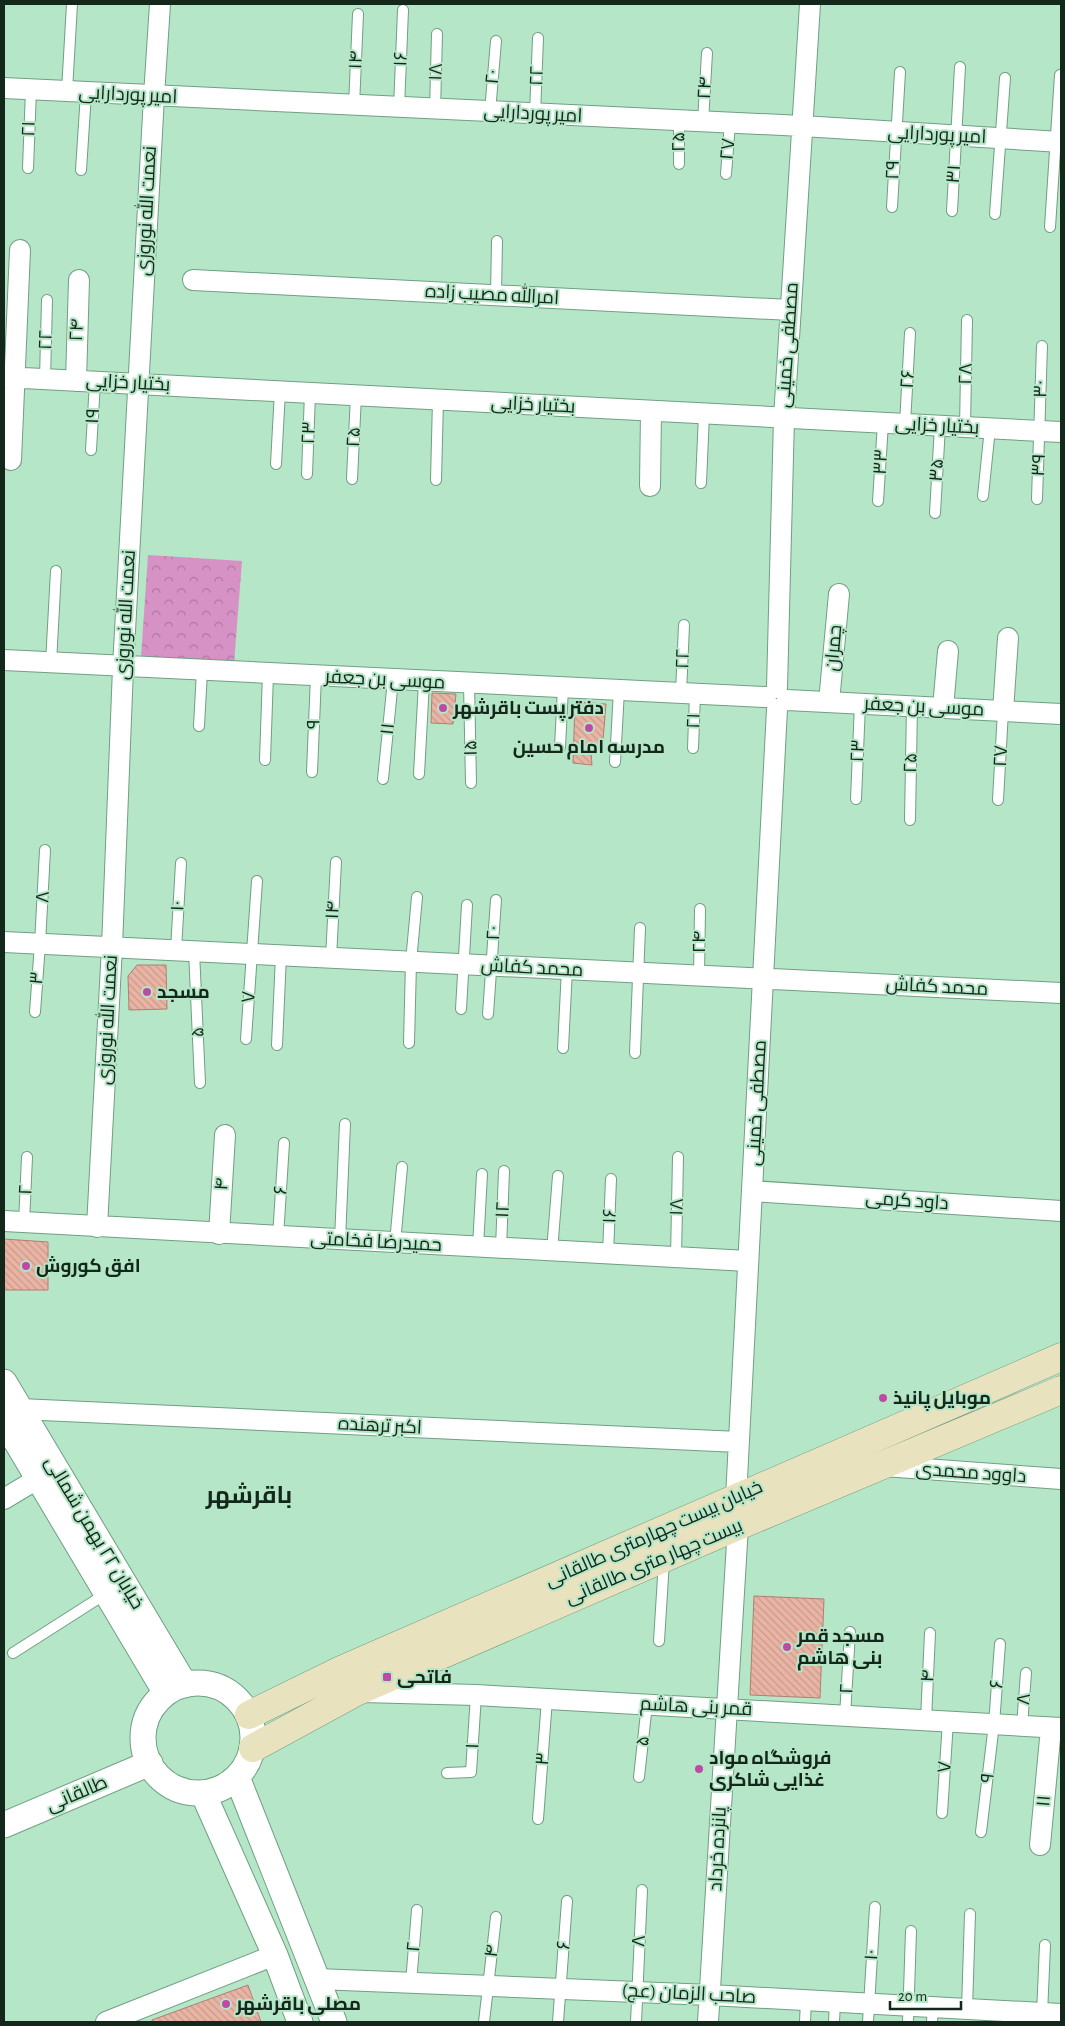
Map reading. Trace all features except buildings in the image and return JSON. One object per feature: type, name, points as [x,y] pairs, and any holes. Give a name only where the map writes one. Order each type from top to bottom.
[{"type":"main road","name":"خیابان بیست چهارمتری طالقانی","points":[[248,1715],[348,1681],[736,1498],[1061,1357]]},
{"type":"main road","name":"بیست چهار متری طالقانی","points":[[252,1748],[348,1681],[664,1558],[1061,1390]]},
{"type":"main road","points":[[736,1498],[738,1526]]},
{"type":"street","name":"نعمت الله نوروزی","points":[[97,1227],[112,947],[123,668],[160,4]]},
{"type":"street","name":"مصطفی خمینی","points":[[736,1498],[777,698],[784,418],[810,4]]},
{"type":"street","name":"امیر پوردارایی","points":[[4,88],[434,110],[802,126],[1058,142]]},
{"type":"street","points":[[11,460],[9,377],[20,250]]},
{"type":"street","name":"۲۴","points":[[79,280],[85,381]]},
{"type":"street","name":"امرالله مصیب زاده","points":[[193,280],[790,310]]},
{"type":"street","name":"بختیار خزایی","points":[[9,377],[1061,432]]},
{"type":"street","points":[[650,486],[651,411]]},
{"type":"street","name":"چمران","points":[[829,702],[839,594]]},
{"type":"street","points":[[1003,711],[1008,638]]},
{"type":"street","points":[[943,708],[948,650]]},
{"type":"street","name":"موسی بن جعفر","points":[[4,660],[123,668],[619,690],[1061,714]]},
{"type":"street","name":"محمد کفاش","points":[[4,942],[1061,993]]},
{"type":"street","name":"۴","points":[[219,1234],[225,1135]]},
{"type":"street","name":"داود کرمی","points":[[752,1191],[1061,1212]]},
{"type":"street","name":"حمیدرضا فخامتی","points":[[4,1221],[748,1261]]},
{"type":"street","name":"خیابان ۲۲ بهمن شمالی","points":[[4,1382],[12,1415],[39,1478],[107,1592],[175,1689]]},
{"type":"street","name":"اکبر ترهنده","points":[[12,1415],[739,1442]]},
{"type":"street","name":"خیابان ۲۲ بهمن شمالی","points":[[12,1415],[175,1689]]},
{"type":"street","name":"داوود محمدی","points":[[882,1466],[1061,1479]]},
{"type":"street","points":[[4,1499],[39,1478]]},
{"type":"street","name":"پانزده خرداد","points":[[708,2022],[738,1526]]},
{"type":"street","name":"قمر بنی هاشم","points":[[348,1681],[476,1695],[1056,1728]]},
{"type":"street","points":[[200,1683],[215,1686],[229,1692],[240,1702],[248,1715],[253,1731],[252,1748],[247,1764],[237,1777],[222,1788],[203,1792],[187,1791],[172,1786],[159,1776],[150,1763],[144,1748],[144,1733],[148,1718],[155,1704],[175,1689],[200,1683]]},
{"type":"street","name":"۱۱","points":[[1040,1845],[1056,1728]]},
{"type":"street","name":"طالقانی","points":[[4,1825],[150,1763]]},
{"type":"street","points":[[237,1777],[334,2022]]},
{"type":"street","points":[[203,1792],[275,1955],[300,2022]]},
{"type":"street","points":[[106,2022],[275,1955]]},
{"type":"street","name":"صاحب الزمان (عج)","points":[[317,1979],[710,1994],[835,2002],[868,2013],[933,2015],[967,2009],[998,2016],[1052,2014]]},
{"type":"lane","points":[[72,4],[81,170]]},
{"type":"lane","name":"۱۶","points":[[399,108],[403,10]]},
{"type":"lane","name":"۱۴","points":[[354,106],[358,14]]},
{"type":"lane","name":"۱۸","points":[[434,110],[437,34]]},
{"type":"lane","name":"۲۲","points":[[535,114],[538,38]]},
{"type":"lane","name":"۲۰","points":[[490,112],[496,41]]},
{"type":"lane","name":"۲۴","points":[[703,122],[707,53]]},
{"type":"lane","points":[[956,136],[960,68]]},
{"type":"lane","points":[[895,132],[900,72]]},
{"type":"lane","points":[[1050,226],[1058,142],[1060,75]]},
{"type":"lane","points":[[995,214],[999,138],[1005,78]]},
{"type":"lane","name":"۲۱","points":[[28,168],[31,90]]},
{"type":"lane","name":"۲۵","points":[[679,121],[679,164]]},
{"type":"lane","name":"۲۷","points":[[726,174],[730,123]]},
{"type":"lane","name":"۲۹","points":[[892,207],[895,132]]},
{"type":"lane","name":"۳۱","points":[[952,211],[956,136]]},
{"type":"lane","points":[[496,295],[497,242]]},
{"type":"lane","name":"۲۲","points":[[45,379],[47,300]]},
{"type":"lane","name":"۲۸","points":[[965,427],[968,320]]},
{"type":"lane","name":"۲۶","points":[[905,424],[910,333]]},
{"type":"lane","name":"۳۰","points":[[1041,431],[1042,346]]},
{"type":"lane","name":"۱۹","points":[[85,381],[91,450]]},
{"type":"lane","points":[[276,464],[280,392]]},
{"type":"lane","name":"۲۳","points":[[307,474],[310,393]]},
{"type":"lane","name":"۲۵","points":[[352,479],[356,396]]},
{"type":"lane","points":[[436,480],[438,400]]},
{"type":"lane","points":[[701,483],[704,414]]},
{"type":"lane","name":"۳۳","points":[[878,501],[883,423]]},
{"type":"lane","name":"۳۵","points":[[935,513],[940,426]]},
{"type":"lane","points":[[983,496],[990,428]]},
{"type":"lane","name":"۳۹","points":[[1037,499],[1041,431]]},
{"type":"lane","points":[[51,664],[56,571]]},
{"type":"lane","name":"۲۲","points":[[684,625],[688,694]]},
{"type":"lane","points":[[199,726],[202,671]]},
{"type":"lane","points":[[265,760],[268,674]]},
{"type":"lane","name":"۹","points":[[312,772],[316,676]]},
{"type":"lane","name":"۱۱","points":[[383,779],[393,680]]},
{"type":"lane","points":[[419,774],[424,682]]},
{"type":"lane","name":"۱۵","points":[[469,684],[471,783]]},
{"type":"lane","points":[[560,748],[563,688]]},
{"type":"lane","points":[[615,762],[619,690]]},
{"type":"lane","name":"۲۱","points":[[688,694],[694,748]]},
{"type":"lane","name":"۲۳","points":[[856,799],[860,704]]},
{"type":"lane","name":"۲۵","points":[[910,820],[912,706]]},
{"type":"lane","name":"۲۷","points":[[998,800],[1003,711]]},
{"type":"lane","name":"۸","points":[[40,944],[45,850]]},
{"type":"lane","name":"۱۴","points":[[331,958],[336,862]]},
{"type":"lane","name":"۱۰","points":[[181,863],[185,951]]},
{"type":"lane","points":[[252,954],[257,881]]},
{"type":"lane","points":[[409,1043],[411,962],[417,897]]},
{"type":"lane","name":"۲۰","points":[[488,1014],[496,900]]},
{"type":"lane","points":[[461,1009],[467,905]]},
{"type":"lane","name":"۲۴","points":[[699,976],[700,909]]},
{"type":"lane","points":[[635,1053],[640,928]]},
{"type":"lane","name":"۳","points":[[34,1012],[40,944]]},
{"type":"lane","name":"۵","points":[[185,951],[200,1083]]},
{"type":"lane","name":"۷","points":[[246,1040],[252,954]]},
{"type":"lane","points":[[277,1045],[281,955]]},
{"type":"lane","points":[[563,1048],[566,969]]},
{"type":"lane","points":[[340,1240],[345,1124]]},
{"type":"lane","name":"۶","points":[[278,1237],[284,1143]]},
{"type":"lane","name":"۲","points":[[24,1223],[27,1157]]},
{"type":"lane","name":"۱۸","points":[[676,1257],[678,1157]]},
{"type":"lane","points":[[395,1243],[402,1167]]},
{"type":"lane","name":"۱۲","points":[[501,1248],[504,1171]]},
{"type":"lane","points":[[478,1247],[482,1174]]},
{"type":"lane","points":[[552,1251],[558,1176]]},
{"type":"lane","name":"۱۶","points":[[608,1254],[611,1179]]},
{"type":"lane","points":[[659,1642],[664,1558]]},
{"type":"lane","points":[[13,1653],[107,1592]]},
{"type":"lane","name":"۲","points":[[846,1716],[850,1632]]},
{"type":"lane","name":"۴","points":[[926,1720],[930,1632]]},
{"type":"lane","name":"۶","points":[[994,1724],[1000,1644]]},
{"type":"lane","name":"۸","points":[[1022,1726],[1026,1672]]},
{"type":"lane","name":"۱","points":[[447,1773],[471,1772],[476,1695]]},
{"type":"lane","name":"۳","points":[[538,1818],[547,1699]]},
{"type":"lane","name":"۵","points":[[639,1777],[647,1704]]},
{"type":"lane","name":"۷","points":[[942,1814],[948,1722]]},
{"type":"lane","name":"۹","points":[[981,1832],[994,1724]]},
{"type":"lane","name":"۸","points":[[637,1992],[642,1890]]},
{"type":"lane","name":"۶","points":[[560,1989],[567,1900]]},
{"type":"lane","name":"۱۰","points":[[868,2013],[875,1907]]},
{"type":"lane","name":"۲","points":[[411,1983],[417,1910]]},
{"type":"lane","points":[[967,2009],[970,1914]]},
{"type":"lane","name":"۴","points":[[488,1986],[496,1916]]},
{"type":"lane","points":[[908,2014],[911,1931]]},
{"type":"lane","points":[[1045,1945],[1052,2014]]},
{"type":"lane","points":[[484,2022],[488,1986]]},
{"type":"lane","points":[[558,2022],[560,1989]]},
{"type":"lane","points":[[636,2022],[637,1992]]},
{"type":"lane","points":[[805,2022],[806,2000]]},
{"type":"lane","points":[[834,2022],[835,2002]]},
{"type":"green space","points":[[148,555],[242,561],[234,664],[141,657]]},
{"type":"place","name":"دفتر پست باقرشهر","points":[[443,708]]},
{"type":"place","name":"مدرسه امام حسین","points":[[589,728]]},
{"type":"place","name":"مسجد","points":[[147,992]]},
{"type":"place","name":"افق کوروش","points":[[26,1266]]},
{"type":"place","name":"موبایل پانیذ","points":[[883,1398]]},
{"type":"place","name":"مسجد قمر بنی هاشم","points":[[787,1647]]},
{"type":"place","name":"فاتحی","points":[[387,1677]]},
{"type":"place","name":"فروشگاه مواد غذایی شاکری","points":[[699,1769]]},
{"type":"place","name":"مصلی باقرشهر","points":[[226,2004]]},
{"type":"district","name":"باقرشهر","points":[[249,1496]]}]
